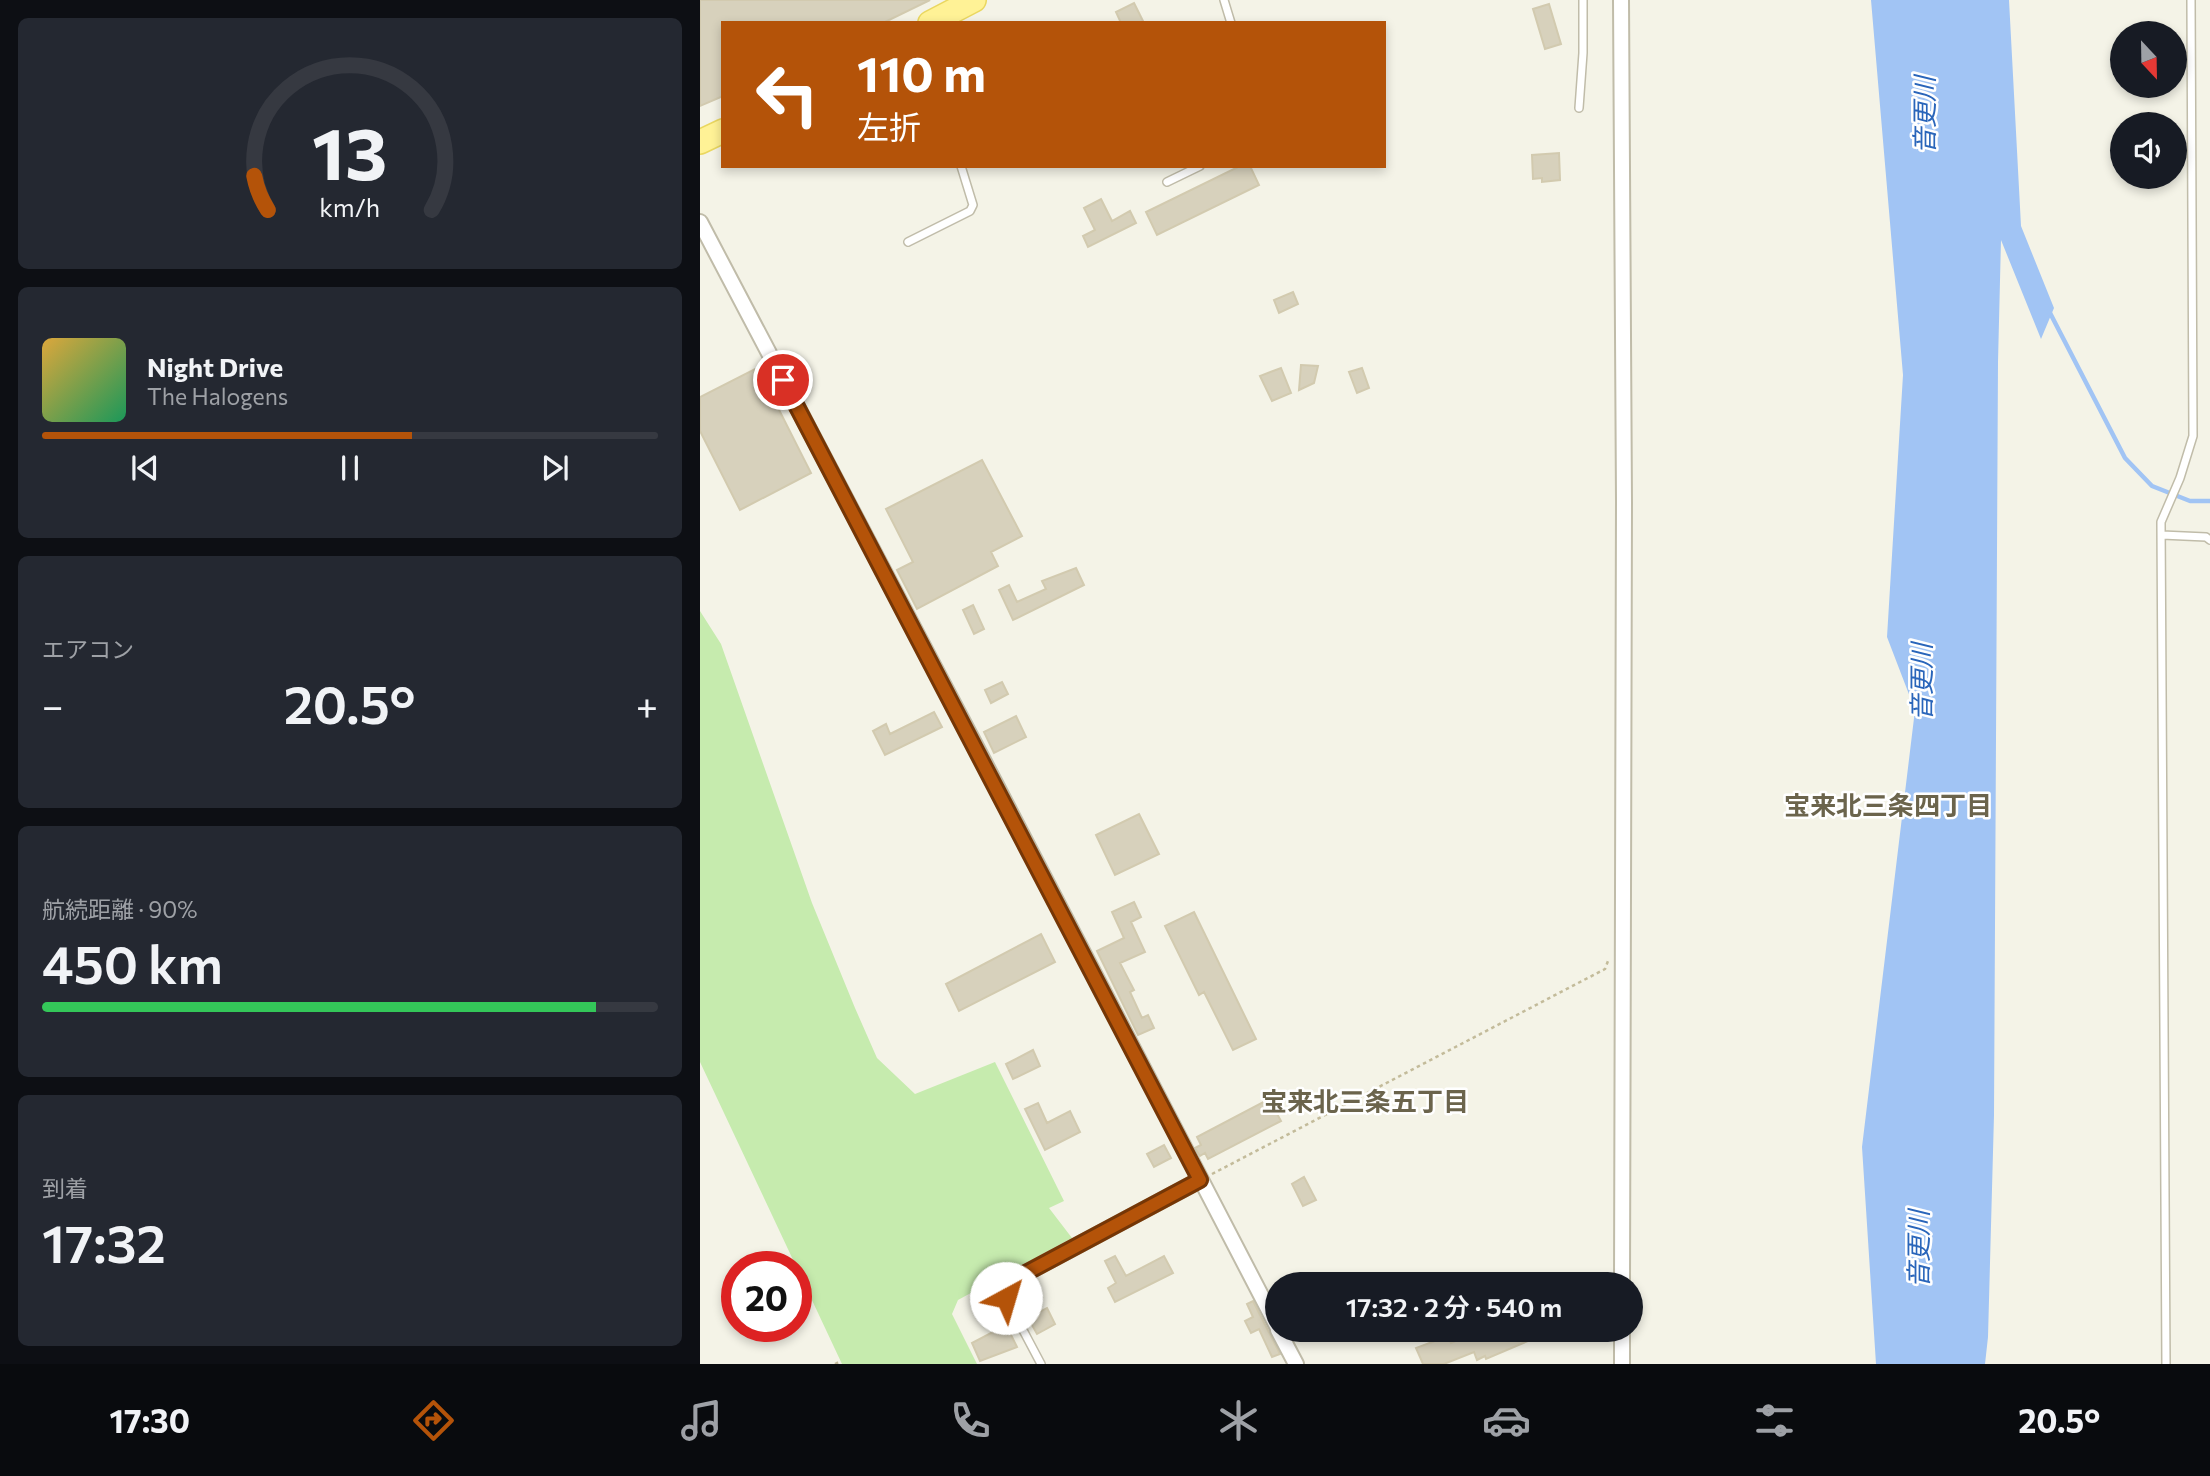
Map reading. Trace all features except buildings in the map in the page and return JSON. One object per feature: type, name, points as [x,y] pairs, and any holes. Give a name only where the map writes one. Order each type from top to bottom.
[{"type":"main road","points":[[934,21],[974,0]]},
{"type":"main road","points":[[700,142],[721,132]]},
{"type":"street","points":[[1621,0],[1624,502],[1622,1272]]},
{"type":"street","points":[[700,222],[1265,1304]]},
{"type":"street","points":[[1011,1281],[1200,1180]]},
{"type":"street","points":[[1285,1342],[1296,1364]]},
{"type":"street","points":[[1622,1342],[1622,1364]]},
{"type":"lane","points":[[1224,0],[1230,21]]},
{"type":"lane","points":[[1579,108],[1583,0]]},
{"type":"lane","points":[[2166,1364],[2161,522],[2180,478],[2193,436],[2190,0]]},
{"type":"lane","points":[[908,242],[970,211],[973,205],[962,168]]},
{"type":"lane","points":[[1167,181],[1196,168]]},
{"type":"lane","points":[[2162,535],[2206,537],[2210,540]]},
{"type":"lane","points":[[1011,1281],[1006,1298],[1041,1364]]},
{"type":"path","points":[[1200,1180],[1605,969],[1608,950]]},
{"type":"path","points":[[835,1364],[841,1361]]},
{"type":"green space","points":[[700,611],[721,644],[812,903],[877,1058],[915,1094],[995,1062],[1064,1201],[1049,1208],[1072,1238],[958,1300],[952,1314],[977,1364],[842,1364],[812,1300],[812,1251],[789,1251],[700,1062]]},
{"type":"water","name":"音更川","points":[[1871,0],[2009,0],[2021,226],[2054,308],[2041,339],[2001,240],[1994,1115],[1985,1364],[1876,1364],[1862,1147],[1915,710],[1887,637],[1903,375]]},
{"type":"waterway","points":[[2049,311],[2125,458],[2152,486],[2190,501],[2210,501]]},
{"type":"district","name":"宝来北三条四丁目","points":[[1888,806]]},
{"type":"district","name":"宝来北三条五丁目","points":[[1365,1102]]},
{"type":"route","points":[[783,380],[1200,1180],[1011,1281],[1006,1298]]}]
